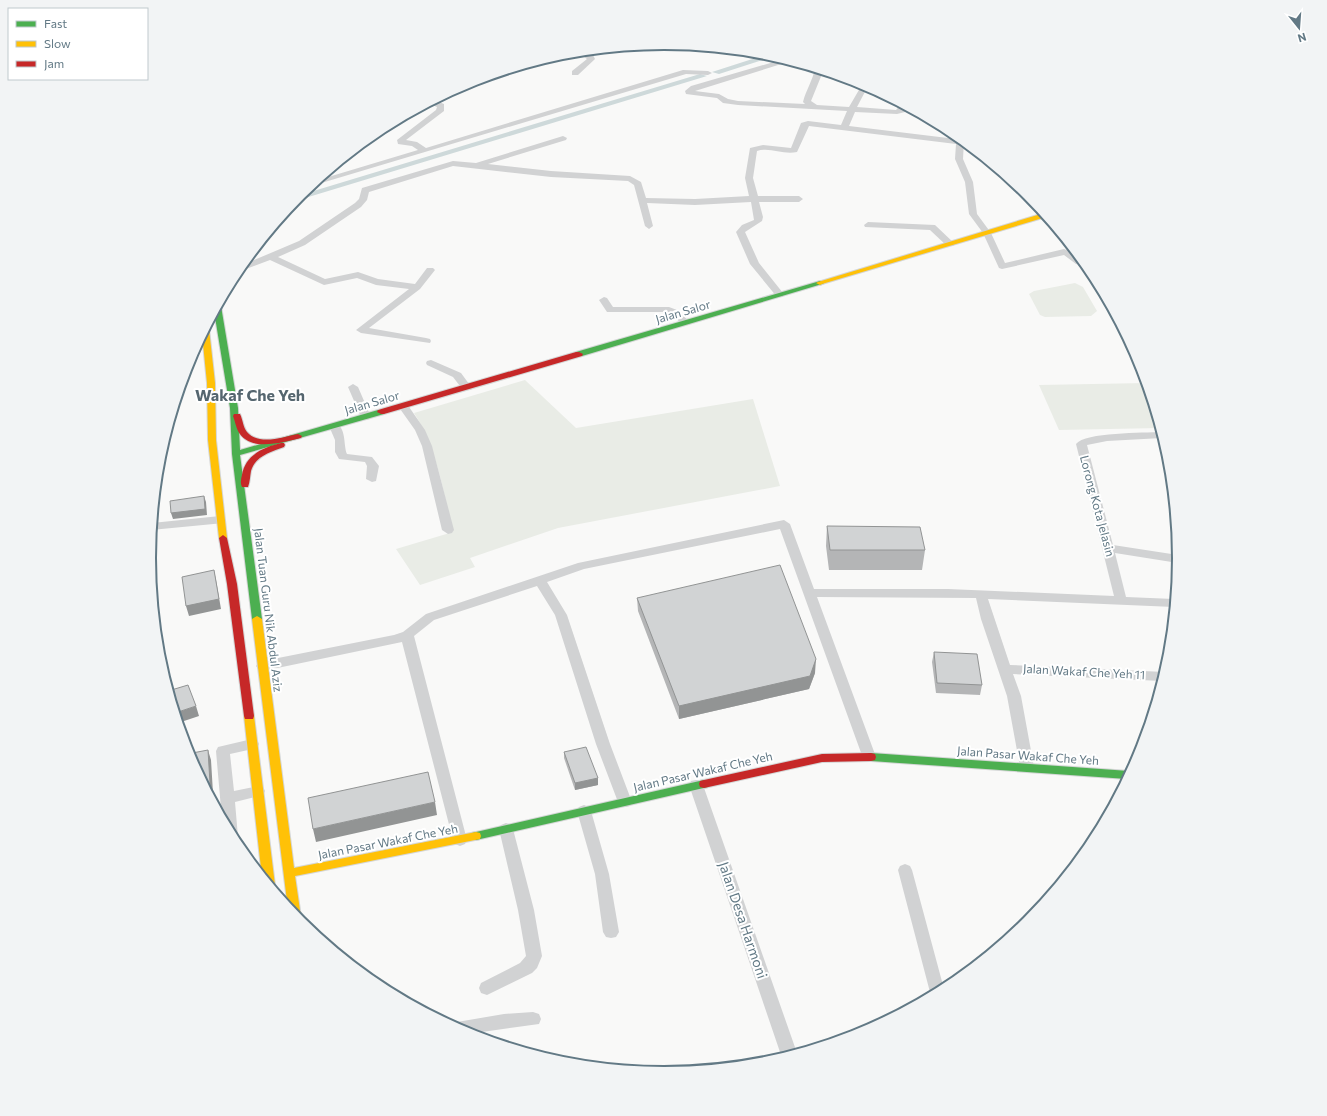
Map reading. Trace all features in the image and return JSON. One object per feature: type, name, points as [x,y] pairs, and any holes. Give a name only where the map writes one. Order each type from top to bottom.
[{"type":"main road","name":"Jalan Salor","points":[[236,454],[467,388],[1039,217]]},
{"type":"main road","name":"Jalan Tuan Guru Nik Abdul Aziz","points":[[218,314],[234,408],[236,454],[294,906]]},
{"type":"main road","points":[[206,338],[211,383],[221,441]]},
{"type":"main road","points":[[211,383],[212,440],[220,520],[232,584],[268,876]]},
{"type":"main road","points":[[234,408],[243,432],[253,440],[270,441],[298,436]]},
{"type":"main road","name":"Jalan Salor","points":[[236,454],[252,454],[281,446],[330,427]]},
{"type":"main road","points":[[244,513],[245,470],[247,464],[261,454],[281,446]]},
{"type":"main road","points":[[225,451],[236,454],[227,464]]},
{"type":"main road","points":[[231,524],[232,584]]},
{"type":"main road","name":"Jalan Pasar Wakaf Che Yeh","points":[[290,873],[460,840],[696,785],[822,758],[869,757],[1123,775]]},
{"type":"street","points":[[575,73],[591,59],[588,56]]},
{"type":"street","points":[[777,63],[694,88],[689,92],[719,96],[730,102],[897,112],[902,110]]},
{"type":"street","points":[[324,181],[686,72],[708,73]]},
{"type":"street","points":[[813,106],[807,102],[808,96],[818,74]]},
{"type":"street","points":[[844,127],[862,91]]},
{"type":"street","points":[[424,150],[414,144],[401,142],[401,140],[440,111],[441,106],[435,104]]},
{"type":"street","points":[[780,295],[755,264],[740,232],[745,227],[758,221],[759,217],[749,178],[753,150],[762,148],[789,151],[794,150],[805,124],[950,139]]},
{"type":"street","points":[[473,166],[563,138]]},
{"type":"street","points":[[959,145],[958,158],[969,182],[973,214],[987,233],[1002,266],[1064,252],[1071,255]]},
{"type":"street","points":[[248,266],[302,243],[358,205],[363,200],[365,190],[453,163],[551,174],[630,179],[638,184],[649,226]]},
{"type":"street","points":[[642,200],[695,202],[740,199],[799,199]]},
{"type":"street","points":[[868,225],[932,227],[950,244]]},
{"type":"street","points":[[271,257],[324,282],[358,275],[376,282],[417,287]]},
{"type":"street","points":[[426,341],[361,330],[417,287],[430,270]]},
{"type":"street","points":[[604,300],[610,310],[666,309],[674,312],[686,323]]},
{"type":"street","points":[[431,362],[457,375],[467,388]]},
{"type":"street","points":[[353,387],[366,417]]},
{"type":"street","points":[[404,406],[420,430],[427,446],[448,530]]},
{"type":"street","points":[[330,427],[340,440],[340,452],[343,457],[368,459],[373,466],[372,479]]},
{"type":"street","name":"Lorong Kota Jelasin","points":[[1121,600],[1081,444],[1084,442],[1098,440],[1156,436]]},
{"type":"street","points":[[157,526],[220,520]]},
{"type":"street","points":[[263,666],[387,641],[408,635],[430,617],[582,566],[784,524],[869,757]]},
{"type":"street","points":[[1108,548],[1172,559]]},
{"type":"street","points":[[540,581],[561,615],[603,744],[625,802]]},
{"type":"street","points":[[808,593],[948,593],[1169,603]]},
{"type":"street","points":[[981,595],[988,623],[1005,669],[1017,709],[1027,767]]},
{"type":"street","points":[[408,635],[460,840]]},
{"type":"street","name":"Jalan Wakaf Che Yeh 11","points":[[1005,669],[1157,676]]},
{"type":"street","points":[[230,822],[224,751],[252,744]]},
{"type":"street","name":"Jalan Desa Harmoni","points":[[696,785],[787,1051]]},
{"type":"street","points":[[228,798],[258,791]]},
{"type":"street","points":[[584,811],[602,874],[611,932]]},
{"type":"street","points":[[487,988],[526,968],[531,963],[534,956],[526,910],[506,829]]},
{"type":"street","points":[[905,870],[936,986]]},
{"type":"street","points":[[469,1027],[504,1021],[533,1019]]},
{"type":"shaded area","points":[[1075,283],[1083,287],[1097,311],[1091,316],[1045,317],[1040,315],[1029,294],[1034,291]]},
{"type":"shaded area","points":[[525,380],[576,428],[753,399],[780,486],[558,528],[470,558],[475,567],[420,585],[396,549],[453,532],[434,455],[422,426],[414,413]]},
{"type":"shaded area","points":[[1140,383],[1154,428],[1059,430],[1039,385]]},
{"type":"building","points":[[204,496],[205,509],[171,513],[170,501]]},
{"type":"building","points":[[827,526],[920,527],[925,550],[830,550]]},
{"type":"building","points":[[780,565],[816,659],[810,676],[679,706],[637,598]]},
{"type":"building","points":[[214,570],[219,599],[186,606],[182,577]]},
{"type":"building","points":[[934,652],[977,654],[982,685],[937,683]]},
{"type":"building","points":[[188,685],[196,706],[179,712],[173,689]]},
{"type":"building","points":[[586,747],[598,778],[575,783],[564,752]]},
{"type":"building","points":[[208,750],[210,783],[208,783],[194,753]]},
{"type":"building","points":[[428,772],[435,802],[313,829],[308,798]]},
{"type":"waterway","points":[[716,72],[758,59]]},
{"type":"waterway","points":[[307,196],[703,76]]},
{"type":"traffic: fast","points":[[579,354],[820,283]]},
{"type":"traffic: fast","points":[[218,314],[234,408],[236,454],[257,619]]},
{"type":"traffic: fast","points":[[236,454],[381,412]]},
{"type":"traffic: fast","points":[[871,757],[1123,775]]},
{"type":"traffic: fast","points":[[476,836],[704,784]]},
{"type":"traffic: slow","points":[[820,283],[1039,217]]},
{"type":"traffic: slow","points":[[206,338],[211,383],[212,440],[223,538]]},
{"type":"traffic: slow","points":[[257,619],[294,906]]},
{"type":"traffic: slow","points":[[249,716],[268,876]]},
{"type":"traffic: slow","points":[[290,873],[476,836]]},
{"type":"traffic: jam","points":[[381,412],[579,354]]},
{"type":"traffic: jam","points":[[237,416],[242,431],[247,437],[253,440],[268,442],[298,436]]},
{"type":"traffic: jam","points":[[245,485],[247,468],[250,462],[260,454],[281,445]]},
{"type":"traffic: jam","points":[[223,538],[232,584],[249,716]]},
{"type":"traffic: jam","points":[[704,784],[822,758],[871,757]]},
{"type":"district","name":"Wakaf Che Yeh","points":[[250,395]]}]
